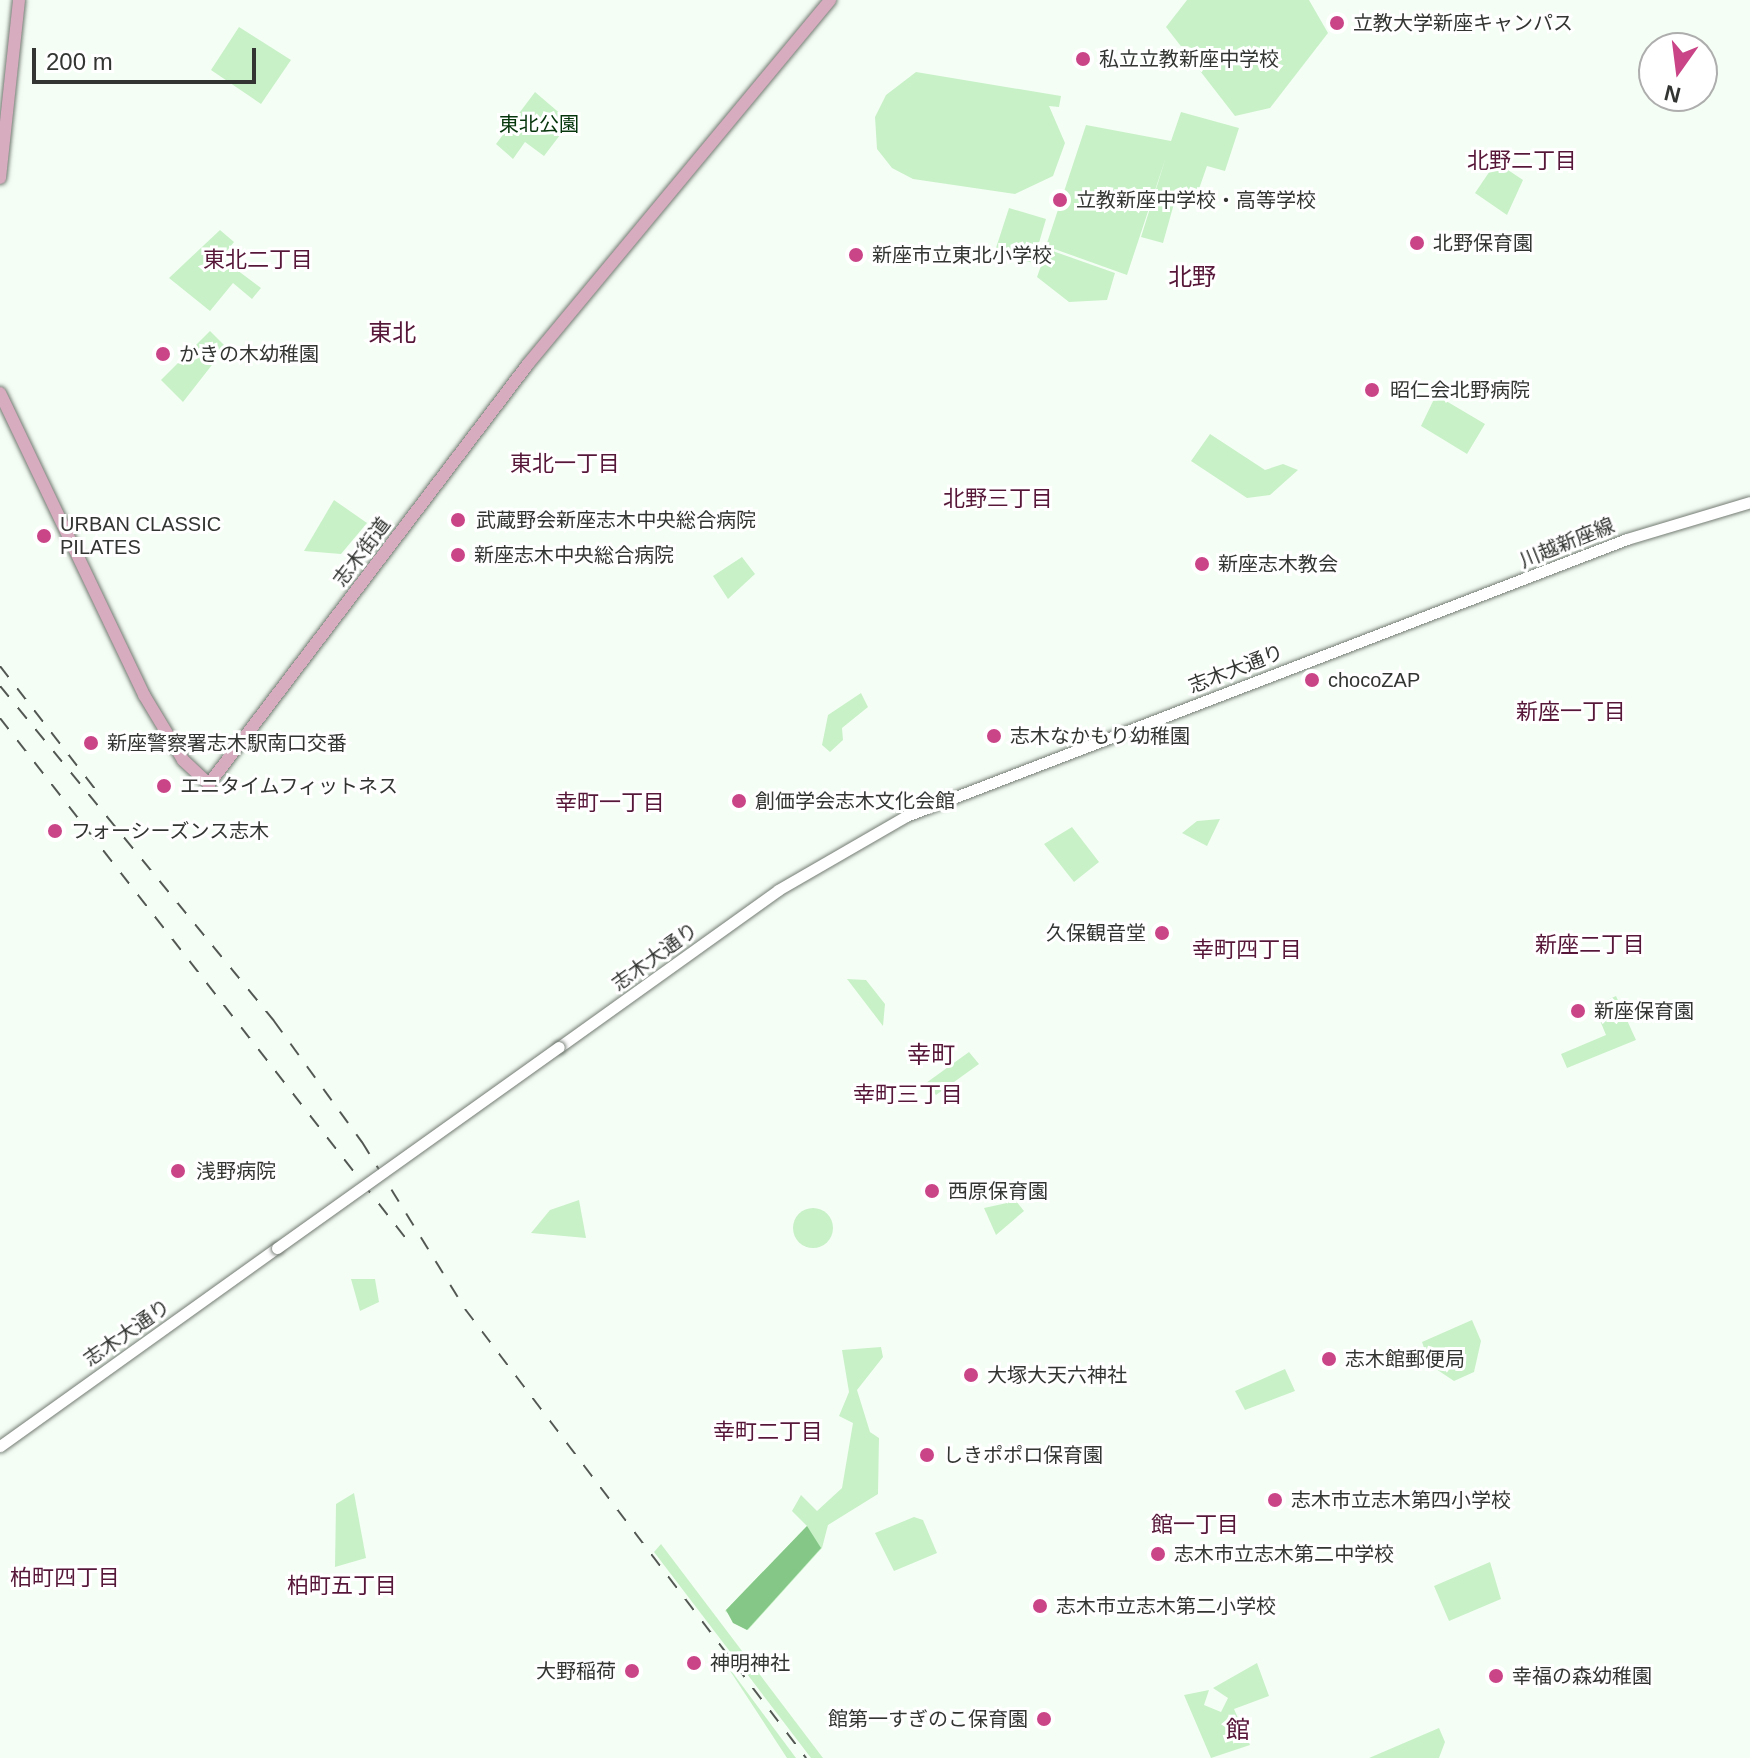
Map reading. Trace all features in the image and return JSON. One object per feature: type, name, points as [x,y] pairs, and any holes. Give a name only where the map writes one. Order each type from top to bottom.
[{"type":"main road","points":[[0,178],[19,0]]},
{"type":"main road","name":"志木街道","points":[[0,393],[144,695],[183,760],[209,784],[528,364],[830,0]]},
{"type":"main road","name":"川越新座線","points":[[1401,626],[1638,535],[1750,502]]},
{"type":"main road","name":"志木大通り","points":[[0,1446],[559,1047],[868,834],[1401,626]]},
{"type":"green space","points":[[1187,0],[1309,0],[1328,33],[1270,108],[1235,116],[1166,27]]},
{"type":"green space","points":[[239,27],[291,60],[261,104],[211,70]]},
{"type":"green space","points":[[916,72],[1061,96],[1059,107],[1049,106],[1065,143],[1053,176],[1015,194],[913,179],[892,168],[877,149],[875,117],[886,95]]},
{"type":"green space","name":"東北公園","points":[[535,92],[570,122],[544,156],[525,142],[513,159],[496,144]]},
{"type":"green space","points":[[1181,112],[1239,128],[1225,171],[1207,166],[1193,206],[1175,200],[1163,243],[1141,237],[1166,157],[1127,275],[1046,246],[1086,125],[1171,141]]},
{"type":"green space","points":[[1496,162],[1523,180],[1507,215],[1475,193]]},
{"type":"green space","points":[[1009,208],[1046,219],[1033,263],[995,251]]},
{"type":"green space","points":[[220,230],[234,242],[221,258],[261,288],[252,299],[233,283],[210,311],[169,278]]},
{"type":"green space","points":[[1047,249],[1115,273],[1107,300],[1069,302],[1037,277]]},
{"type":"green space","points":[[210,331],[226,347],[183,402],[161,380]]},
{"type":"green space","points":[[1436,395],[1485,424],[1467,454],[1421,426]]},
{"type":"green space","points":[[1210,434],[1265,470],[1283,464],[1298,470],[1270,495],[1247,498],[1191,461]]},
{"type":"green space","points":[[334,500],[367,523],[341,554],[304,551]]},
{"type":"green space","points":[[742,557],[755,574],[728,599],[713,576]]},
{"type":"green space","points":[[861,693],[868,707],[842,728],[843,740],[830,752],[822,745],[828,715]]},
{"type":"green space","points":[[1220,819],[1207,846],[1182,833],[1197,821]]},
{"type":"green space","points":[[1072,827],[1099,862],[1074,882],[1044,844]]},
{"type":"green space","points":[[847,979],[866,980],[885,1004],[883,1026]]},
{"type":"green space","points":[[1616,996],[1636,1040],[1567,1068],[1561,1054],[1606,1035],[1594,1006]]},
{"type":"green space","points":[[969,1052],[979,1064],[936,1095],[926,1083]]},
{"type":"green space","points":[[579,1200],[586,1238],[531,1233],[550,1210]]},
{"type":"green space","points":[[1016,1201],[1024,1211],[996,1235],[984,1208]]},
{"type":"green space","points":[[813,1208],[827,1214],[833,1228],[827,1242],[813,1248],[799,1242],[793,1228],[799,1214]]},
{"type":"green space","points":[[351,1279],[375,1279],[379,1302],[360,1311]]},
{"type":"green space","points":[[1472,1320],[1481,1341],[1474,1372],[1454,1381],[1430,1365],[1422,1342]]},
{"type":"green space","points":[[881,1347],[883,1357],[857,1390],[870,1432],[879,1438],[878,1494],[828,1525],[822,1548],[748,1630],[725,1611],[807,1526],[792,1511],[801,1495],[817,1511],[842,1488],[853,1423],[839,1416],[849,1392],[842,1350]]},
{"type":"green space","points":[[1285,1369],[1295,1391],[1245,1410],[1235,1391]]},
{"type":"green space","points":[[354,1493],[366,1558],[335,1567],[336,1504]]},
{"type":"green space","points":[[914,1517],[923,1520],[937,1553],[894,1571],[875,1533]]},
{"type":"green space","points":[[807,1526],[821,1548],[747,1630],[733,1623],[726,1610]]},
{"type":"green space","points":[[661,1544],[823,1758],[811,1758],[654,1552]]},
{"type":"green space","points":[[1490,1562],[1501,1599],[1449,1621],[1434,1586]]},
{"type":"green space","points":[[721,1657],[796,1758],[787,1758]]},
{"type":"green space","points":[[1257,1663],[1269,1696],[1234,1709],[1250,1745],[1211,1758],[1184,1695],[1209,1690],[1204,1705],[1221,1712],[1228,1698],[1213,1688]]},
{"type":"green space","points":[[1439,1728],[1445,1742],[1439,1758],[1369,1758]]},
{"type":"railway","points":[[0,666],[98,793]]},
{"type":"railway","points":[[0,686],[274,1021],[362,1142],[465,1309],[806,1758]]},
{"type":"railway","points":[[0,718],[411,1245]]},
{"type":"place","name":"立教大学新座キャンパス","points":[[1337,23]]},
{"type":"place","name":"私立立教新座中学校","points":[[1083,59]]},
{"type":"place","name":"立教新座中学校・高等学校","points":[[1060,200]]},
{"type":"place","name":"北野保育園","points":[[1417,243]]},
{"type":"place","name":"新座市立東北小学校","points":[[856,255]]},
{"type":"place","name":"かきの木幼稚園","points":[[163,354]]},
{"type":"place","name":"昭仁会北野病院","points":[[1372,390]]},
{"type":"place","name":"武蔵野会新座志木中央総合病院","points":[[458,520]]},
{"type":"place","name":"URBAN CLASSIC PILATES","points":[[44,536]]},
{"type":"place","name":"新座志木中央総合病院","points":[[458,555]]},
{"type":"place","name":"新座志木教会","points":[[1202,564]]},
{"type":"place","name":"chocoZAP","points":[[1312,680]]},
{"type":"place","name":"志木なかもり幼稚園","points":[[994,736]]},
{"type":"place","name":"新座警察署志木駅南口交番","points":[[91,743]]},
{"type":"place","name":"エニタイムフィットネス","points":[[164,786]]},
{"type":"place","name":"創価学会志木文化会館","points":[[739,801]]},
{"type":"place","name":"フォーシーズンス志木","points":[[55,831]]},
{"type":"place","name":"久保観音堂","points":[[1162,933]]},
{"type":"place","name":"新座保育園","points":[[1578,1011]]},
{"type":"place","name":"浅野病院","points":[[178,1171]]},
{"type":"place","name":"西原保育園","points":[[932,1191]]},
{"type":"place","name":"志木館郵便局","points":[[1329,1359]]},
{"type":"place","name":"大塚大天六神社","points":[[971,1375]]},
{"type":"place","name":"しきポポロ保育園","points":[[927,1455]]},
{"type":"place","name":"志木市立志木第四小学校","points":[[1275,1500]]},
{"type":"place","name":"志木市立志木第二中学校","points":[[1158,1554]]},
{"type":"place","name":"志木市立志木第二小学校","points":[[1040,1606]]},
{"type":"place","name":"神明神社","points":[[694,1663]]},
{"type":"place","name":"大野稲荷","points":[[632,1671]]},
{"type":"place","name":"幸福の森幼稚園","points":[[1496,1676]]},
{"type":"place","name":"館第一すぎのこ保育園","points":[[1044,1719]]},
{"type":"district","name":"北野二丁目","points":[[1522,161]]},
{"type":"district","name":"東北二丁目","points":[[258,260]]},
{"type":"district","name":"北野","points":[[1192,277]]},
{"type":"district","name":"東北","points":[[392,333]]},
{"type":"district","name":"東北一丁目","points":[[565,464]]},
{"type":"district","name":"北野三丁目","points":[[998,499]]},
{"type":"district","name":"新座一丁目","points":[[1571,712]]},
{"type":"district","name":"幸町一丁目","points":[[610,803]]},
{"type":"district","name":"新座二丁目","points":[[1590,945]]},
{"type":"district","name":"幸町四丁目","points":[[1247,950]]},
{"type":"district","name":"幸町","points":[[931,1055]]},
{"type":"district","name":"幸町三丁目","points":[[908,1095]]},
{"type":"district","name":"幸町二丁目","points":[[768,1432]]},
{"type":"district","name":"館一丁目","points":[[1195,1525]]},
{"type":"district","name":"柏町四丁目","points":[[65,1578]]},
{"type":"district","name":"柏町五丁目","points":[[342,1586]]},
{"type":"district","name":"館","points":[[1238,1730]]}]
